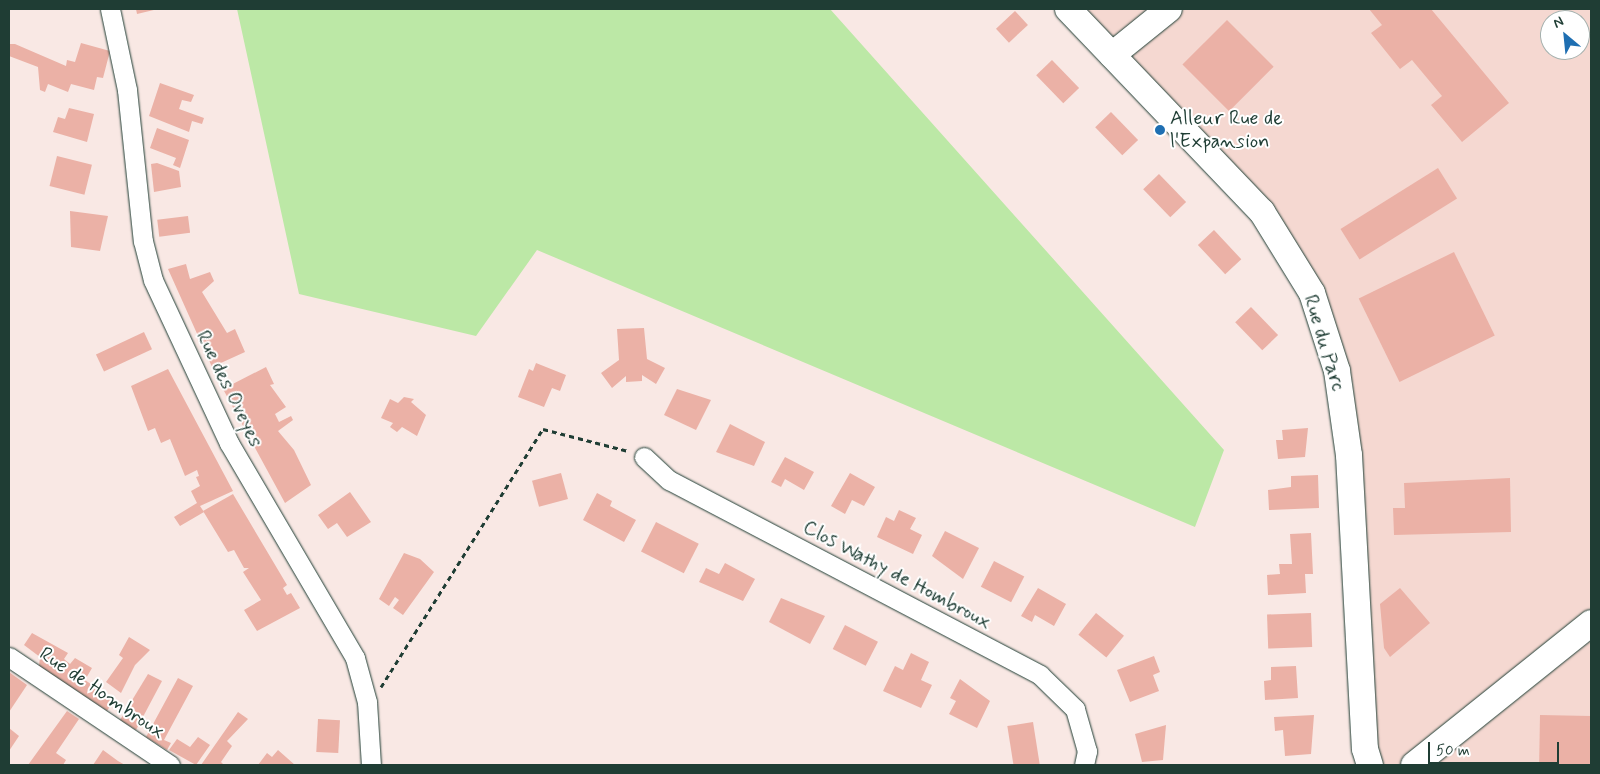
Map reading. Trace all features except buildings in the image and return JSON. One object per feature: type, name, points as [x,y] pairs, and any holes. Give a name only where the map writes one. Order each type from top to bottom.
[{"type":"street","name":"Rue des Oveyes","points":[[110,9],[127,90],[142,234],[153,280],[229,443],[355,658],[367,702],[371,765]]},
{"type":"street","name":"Rue du Parc","points":[[1068,9],[1262,212],[1312,293],[1337,371],[1349,455],[1365,750],[1370,765]]},
{"type":"street","points":[[1112,55],[1169,9]]},
{"type":"street","name":"Clos Wathy de Hombroux","points":[[644,458],[669,480],[1040,675],[1075,709],[1087,751],[1084,765]]},
{"type":"street","points":[[1414,765],[1591,623]]},
{"type":"street","name":"Rue de Hombroux","points":[[9,657],[170,765]]},
{"type":"path","points":[[367,702],[379,690],[543,429],[644,458]]},
{"type":"shaded area","points":[[1086,9],[1591,9],[1591,765],[1372,765],[1353,384],[1301,255]]},
{"type":"green space","points":[[237,9],[830,9],[1224,450],[1195,527],[537,250],[476,336],[299,294]]},
{"type":"place","name":"Alleur Rue de l'Expansion","points":[[1160,130]]}]
